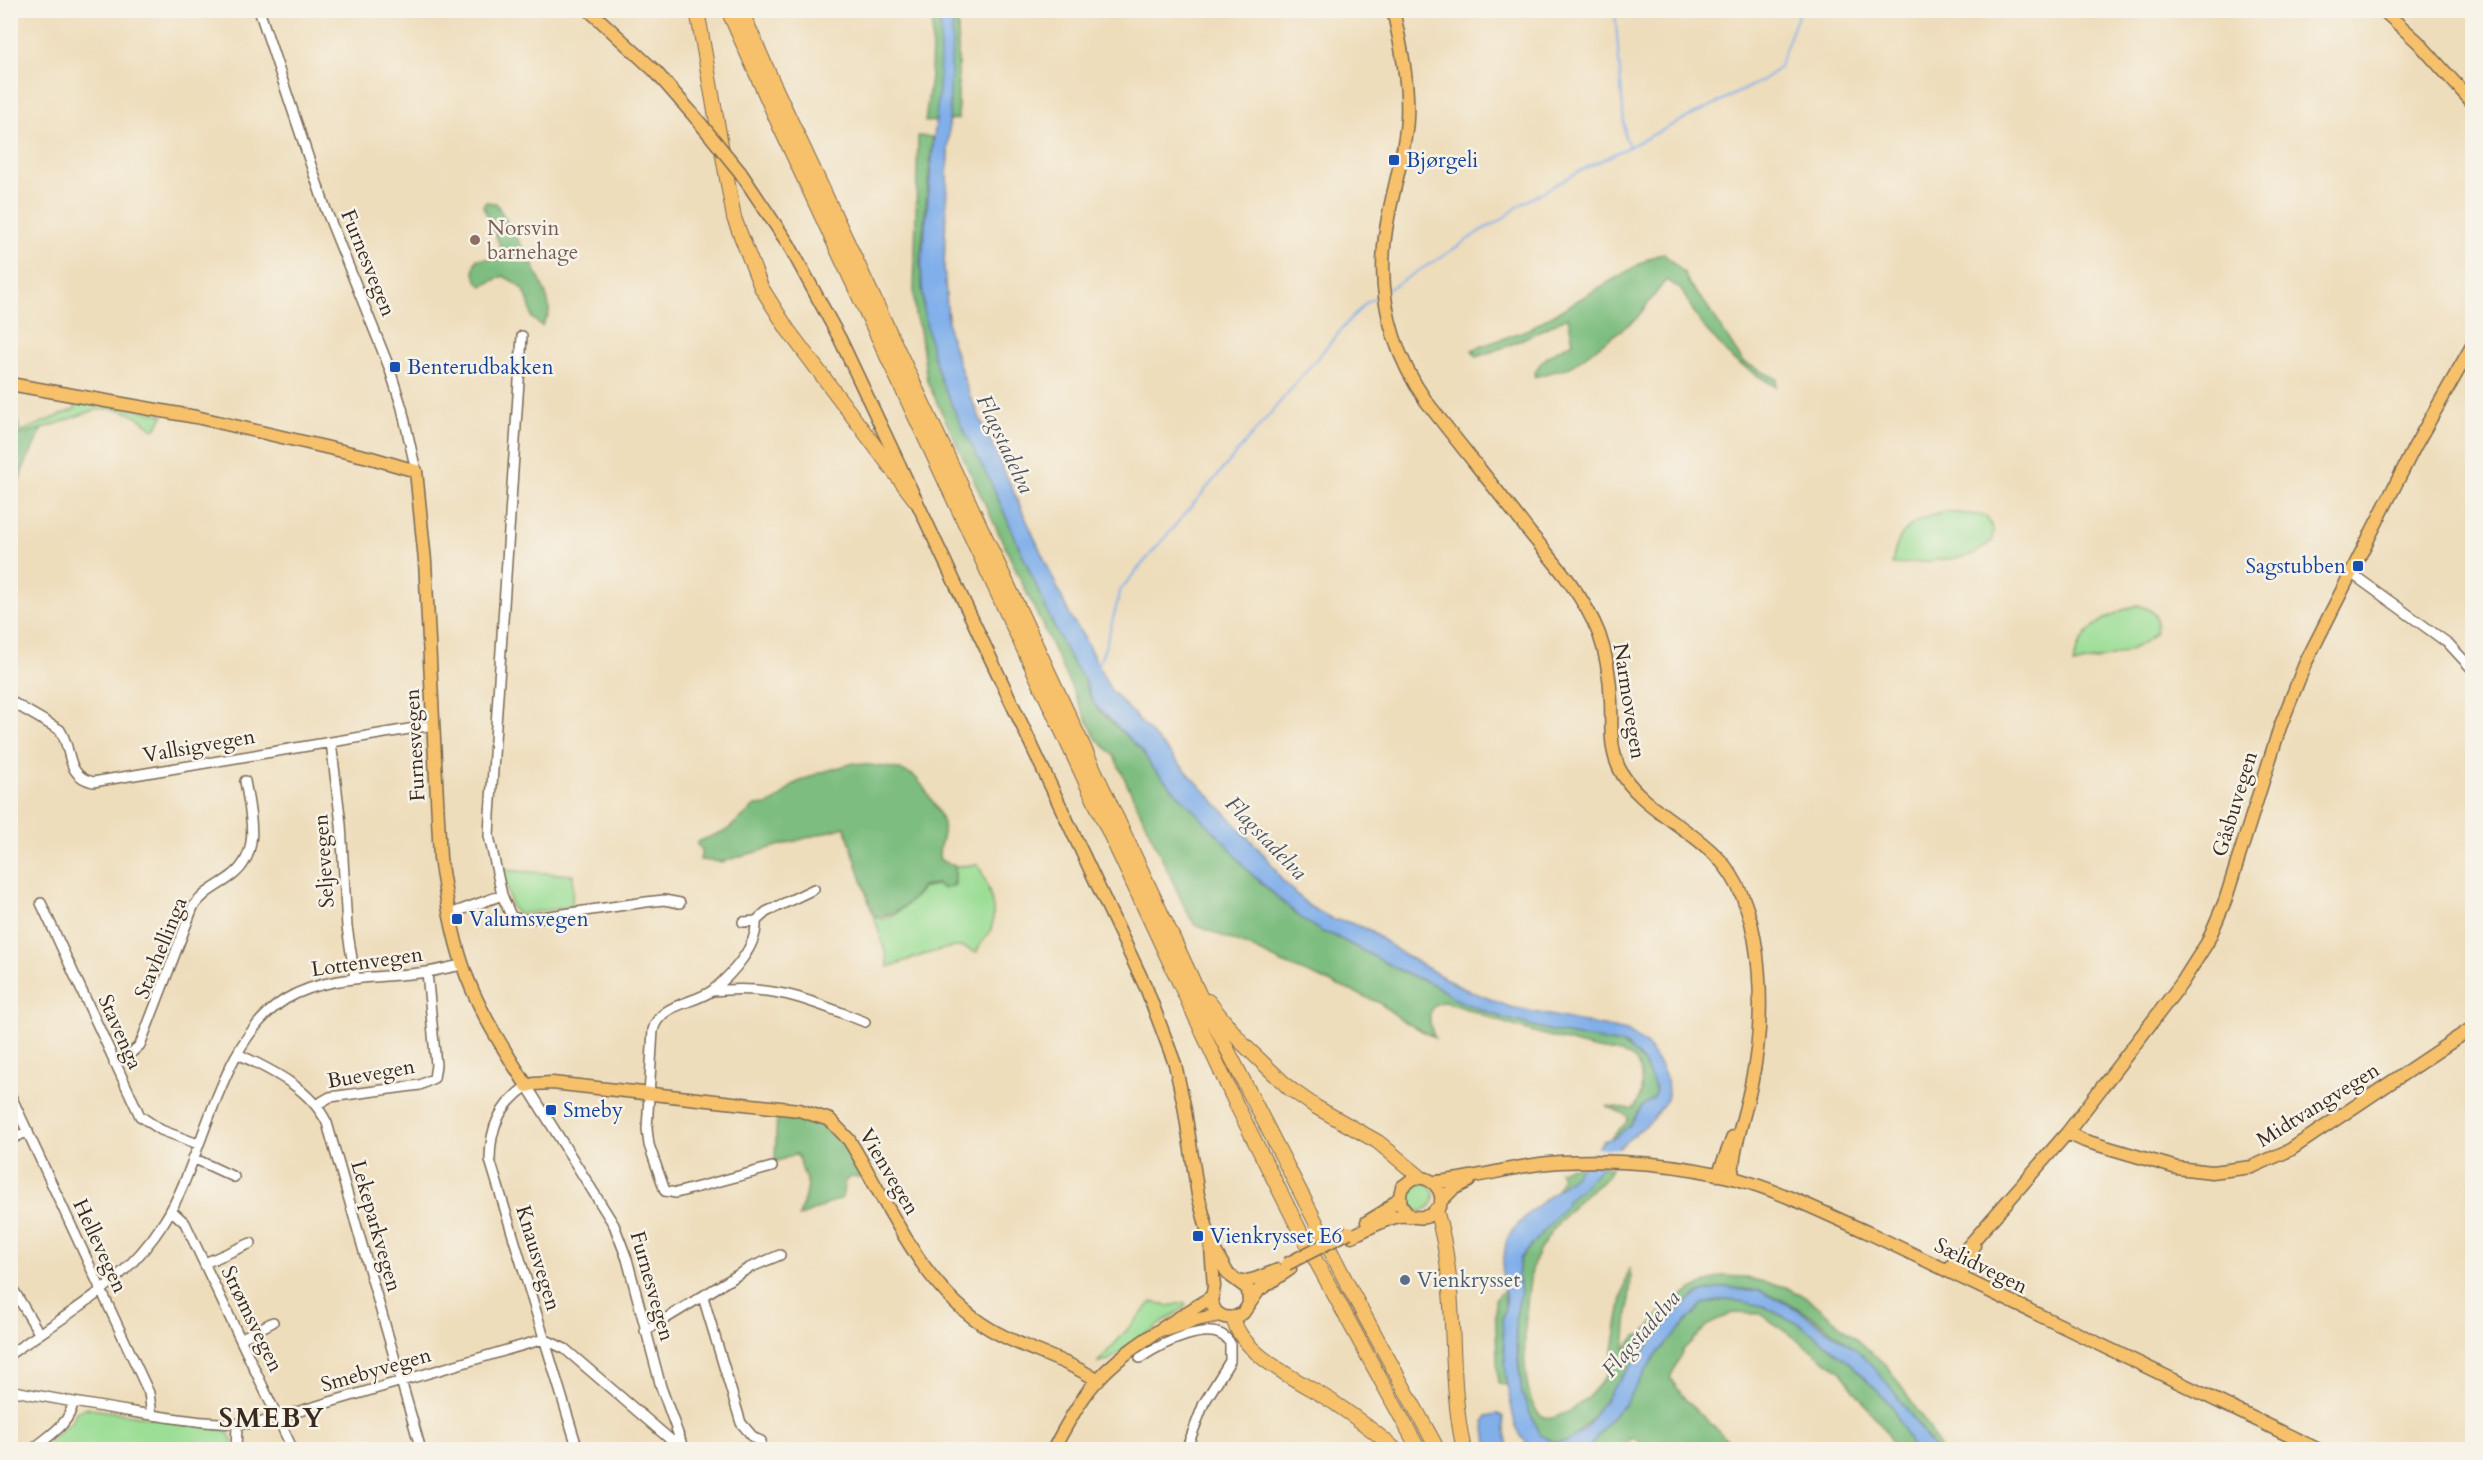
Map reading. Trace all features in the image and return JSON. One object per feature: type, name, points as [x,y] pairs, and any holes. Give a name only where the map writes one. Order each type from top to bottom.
[{"type":"highway","points":[[697,10],[727,189],[734,218],[753,268],[771,306],[916,501]]},
{"type":"highway","points":[[728,10],[780,127],[1237,1106],[1304,1239],[1419,1449]]},
{"type":"highway","points":[[741,10],[1199,994],[1350,1289],[1438,1449]]},
{"type":"highway","points":[[1199,994],[1214,1006],[1253,1054],[1289,1088],[1316,1107],[1378,1142],[1419,1177]]},
{"type":"highway","points":[[1438,1206],[1446,1254],[1456,1402],[1464,1449]]},
{"type":"highway","points":[[1227,1317],[1240,1335],[1262,1356],[1347,1411],[1396,1449]]},
{"type":"main road","points":[[589,10],[655,70],[740,172],[771,215],[824,307],[1161,1020],[1180,1084],[1198,1195],[1211,1244],[1213,1307],[1227,1317]]},
{"type":"main road","name":"Narmovegen","points":[[1393,10],[1405,74],[1407,102],[1404,143],[1385,239],[1384,281],[1394,341],[1413,383],[1561,571],[1591,616],[1606,657],[1612,746],[1622,773],[1637,792],[1715,855],[1731,874],[1743,897],[1755,941],[1759,1014],[1756,1061],[1732,1178]]},
{"type":"main road","points":[[2383,10],[2418,42],[2472,102]]},
{"type":"main road","name":"Gåsbuvegen","points":[[1947,1271],[1979,1237],[2067,1133],[2181,984],[2207,943],[2225,901],[2293,692],[2415,446],[2472,346]]},
{"type":"main road","points":[[10,384],[196,417],[368,457],[416,471]]},
{"type":"main road","name":"Furnesvegen","points":[[416,471],[423,536],[440,858],[450,914],[462,965],[487,1018],[527,1086]]},
{"type":"main road","name":"Midtvangvegen","points":[[2067,1133],[2142,1159],[2185,1169],[2225,1172],[2252,1167],[2290,1150],[2472,1028]]},
{"type":"main road","name":"Vienvegen","points":[[527,1086],[552,1083],[648,1092],[799,1110],[830,1120],[849,1140],[911,1246],[936,1282],[951,1297],[989,1328],[1025,1348],[1085,1372],[1098,1381]]},
{"type":"main road","name":"Narmovegen","points":[[1718,1175],[1743,1117]]},
{"type":"main road","name":"Sælidvegen","points":[[1475,1177],[1526,1166],[1577,1161],[1668,1167],[1732,1178],[1803,1203],[2319,1449]]},
{"type":"main road","points":[[1053,1449],[1067,1423],[1098,1381],[1117,1362],[1213,1292],[1223,1280],[1238,1281],[1263,1276],[1288,1267],[1350,1234],[1385,1211],[1400,1197],[1406,1183],[1419,1177],[1434,1182],[1475,1177]]},
{"type":"main road","points":[[1350,1234],[1396,1217],[1423,1218],[1453,1189],[1475,1177]]},
{"type":"main road","points":[[1434,1182],[1440,1191],[1438,1206]]},
{"type":"main road","points":[[1400,1197],[1402,1207],[1410,1216]]},
{"type":"main road","name":"Gåsbuvegen","points":[[1960,1277],[1979,1237]]},
{"type":"main road","points":[[1211,1244],[1228,1274],[1250,1294],[1249,1305]]},
{"type":"main road","points":[[1156,1333],[1200,1319],[1243,1313],[1265,1285],[1288,1267]]},
{"type":"street","name":"Furnesvegen","points":[[260,10],[326,210],[389,367],[402,408],[416,471]]},
{"type":"street","points":[[522,336],[489,836],[502,895],[511,916],[522,920],[664,900],[680,903]]},
{"type":"street","points":[[2351,573],[2449,644],[2472,669]]},
{"type":"street","name":"Vallsigvegen","points":[[10,701],[60,730],[68,747],[74,771],[78,777],[93,782],[434,725]]},
{"type":"street","name":"Seljevegen","points":[[331,742],[341,824],[347,927],[355,978]]},
{"type":"street","name":"Stavhellinga","points":[[114,1063],[129,1055],[140,1045],[193,907],[203,895],[240,869],[248,855],[252,831],[245,781]]},
{"type":"street","points":[[743,922],[756,921],[766,912],[814,889]]},
{"type":"street","points":[[450,914],[502,895]]},
{"type":"street","name":"Stavenga","points":[[42,903],[140,1116],[161,1130],[198,1144]]},
{"type":"street","points":[[712,991],[753,944],[757,932],[756,921]]},
{"type":"street","name":"Lottenvegen","points":[[10,1354],[101,1291],[123,1274],[138,1258],[171,1210],[238,1054],[250,1031],[264,1016],[284,1000],[310,987],[355,978],[427,972],[462,965]]},
{"type":"street","name":"Buevegen","points":[[316,1105],[330,1097],[420,1085],[434,1078],[436,1065],[427,972]]},
{"type":"street","points":[[772,1167],[676,1193],[665,1191],[649,1145],[648,1092],[653,1030],[657,1021],[671,1009],[712,991],[735,988],[777,991],[833,1008],[866,1022]]},
{"type":"street","name":"Lekeparkvegen","points":[[238,1054],[278,1075],[316,1105],[331,1134],[421,1449]]},
{"type":"street","name":"Furnesvegen","points":[[527,1086],[614,1225],[627,1258],[661,1387],[673,1443],[684,1449]]},
{"type":"street","name":"Knausvegen","points":[[527,1086],[507,1103],[494,1124],[490,1160],[578,1449]]},
{"type":"street","name":"Hellevegen","points":[[10,1094],[149,1394],[152,1415]]},
{"type":"street","points":[[10,1140],[28,1131]]},
{"type":"street","points":[[192,1158],[234,1177]]},
{"type":"street","name":"Strømsvegen","points":[[171,1210],[185,1223],[206,1263],[293,1449]]},
{"type":"street","points":[[206,1263],[251,1243]]},
{"type":"street","points":[[645,1331],[749,1268],[780,1255]]},
{"type":"street","points":[[10,1284],[39,1333]]},
{"type":"street","points":[[703,1297],[741,1423],[754,1438],[761,1441]]},
{"type":"street","points":[[242,1338],[273,1322]]},
{"type":"street","points":[[1140,1358],[1172,1341],[1203,1332],[1221,1334],[1230,1343],[1230,1361],[1204,1403],[1186,1449]]},
{"type":"street","points":[[544,1339],[565,1349],[673,1443]]},
{"type":"street","name":"Smebyvegen","points":[[10,1390],[152,1415],[237,1425],[259,1423],[544,1339]]},
{"type":"street","points":[[32,1449],[65,1422],[70,1416],[73,1402]]},
{"type":"street","points":[[236,1449],[237,1425]]},
{"type":"green space","points":[[933,11],[958,11],[958,119],[925,122],[931,76]]},
{"type":"green space","points":[[918,136],[933,137],[920,262],[924,313],[941,381],[993,487],[1056,631],[1073,664],[1084,679],[1089,695],[1098,710],[1143,752],[1151,766],[1229,846],[1248,871],[1301,918],[1322,932],[1333,935],[1407,974],[1433,984],[1457,1000],[1501,1017],[1551,1031],[1621,1044],[1633,1051],[1645,1065],[1656,1093],[1653,1099],[1642,1106],[1630,1125],[1616,1137],[1611,1138],[1627,1122],[1628,1116],[1607,1106],[1632,1109],[1641,1091],[1639,1069],[1630,1056],[1533,1032],[1445,1002],[1438,1003],[1431,1010],[1430,1021],[1435,1038],[1405,1022],[1378,1002],[1195,925],[1114,756],[1096,738],[1082,710],[927,381],[920,330],[915,316],[914,293]]},
{"type":"green space","points":[[486,202],[496,203],[544,289],[549,313],[542,326],[532,318],[525,292],[516,284],[503,276],[482,286],[475,277],[474,266],[477,259],[498,259],[502,250],[483,206]]},
{"type":"green space","points":[[1663,253],[1685,274],[1689,284],[1707,306],[1743,362],[1777,379],[1776,387],[1733,360],[1701,324],[1680,288],[1666,280],[1636,319],[1570,367],[1534,377],[1536,370],[1544,360],[1573,342],[1568,317],[1510,345],[1476,357],[1472,350],[1529,329],[1650,258]]},
{"type":"green space","points":[[10,390],[20,432],[75,409],[75,398],[164,415],[154,430],[139,418],[125,412],[112,409],[99,410],[14,436],[11,431]]},
{"type":"green space","points":[[42,429],[23,469],[11,504],[14,436]]},
{"type":"green space","points":[[1948,512],[1986,516],[1993,529],[1992,541],[1974,554],[1964,557],[1892,565],[1898,542],[1909,527],[1925,518]]},
{"type":"green space","points":[[2137,605],[2154,613],[2157,621],[2156,632],[2129,650],[2073,665],[2081,642],[2095,626],[2114,614]]},
{"type":"green space","points":[[854,763],[900,770],[914,776],[919,781],[940,814],[944,829],[939,855],[940,860],[955,866],[954,885],[944,889],[937,884],[922,887],[901,909],[888,915],[873,915],[845,827],[721,862],[700,860],[702,849],[697,842],[727,830],[755,806],[767,805],[777,800],[794,784],[819,773]]},
{"type":"green space","points":[[978,865],[991,898],[993,917],[989,933],[977,952],[963,947],[948,948],[888,967],[874,916],[888,918],[910,902],[922,888],[937,885],[944,889],[955,885],[955,866]]},
{"type":"green space","points":[[502,870],[573,875],[572,907],[519,914],[512,908]]},
{"type":"green space","points":[[777,1110],[799,1113],[833,1126],[864,1172],[858,1178],[851,1177],[845,1181],[842,1198],[799,1217],[808,1186],[797,1154],[775,1162]]},
{"type":"green space","points":[[1571,1167],[1582,1168],[1556,1192],[1562,1178],[1559,1171]]},
{"type":"green space","points":[[1602,1167],[1611,1168],[1609,1173],[1580,1199],[1560,1222],[1540,1249],[1533,1266],[1527,1299],[1525,1348],[1529,1394],[1536,1410],[1547,1418],[1567,1413],[1588,1397],[1610,1370],[1620,1306],[1629,1268],[1631,1277],[1625,1350],[1636,1336],[1643,1334],[1659,1315],[1680,1297],[1722,1276],[1743,1277],[1786,1287],[1812,1301],[1887,1366],[1930,1429],[1940,1449],[1933,1449],[1894,1392],[1878,1374],[1825,1326],[1805,1312],[1762,1292],[1726,1287],[1660,1332],[1642,1352],[1602,1406],[1567,1442],[1552,1442],[1539,1434],[1522,1394],[1515,1320],[1521,1291],[1518,1276],[1520,1259],[1567,1200]]},
{"type":"green space","points":[[1420,1183],[1430,1187],[1434,1197],[1430,1207],[1420,1211],[1410,1207],[1406,1197],[1410,1187]]},
{"type":"green space","points":[[1504,1290],[1505,1311],[1502,1320],[1507,1385],[1498,1384],[1495,1300]]},
{"type":"green space","points":[[1730,1299],[1763,1306],[1801,1325],[1850,1363],[1892,1406],[1913,1449],[1894,1449],[1887,1433],[1840,1371],[1761,1314],[1733,1313],[1708,1325],[1683,1350],[1670,1378],[1685,1399],[1737,1449],[1647,1449],[1634,1438],[1630,1439],[1623,1449],[1588,1450],[1609,1420],[1625,1404],[1655,1356],[1703,1304]]},
{"type":"green space","points":[[1152,1302],[1168,1306],[1184,1303],[1186,1306],[1109,1360],[1098,1362]]},
{"type":"green space","points":[[85,1408],[208,1426],[227,1431],[232,1440],[233,1450],[39,1450],[73,1420],[76,1412]]},
{"type":"water","points":[[941,11],[953,11],[944,268],[949,333],[969,394],[1071,618],[1083,636],[1110,689],[1268,859],[1282,880],[1309,906],[1334,920],[1345,921],[1367,929],[1403,954],[1460,987],[1510,1007],[1627,1031],[1646,1044],[1667,1080],[1666,1101],[1652,1120],[1623,1144],[1580,1190],[1567,1200],[1566,1205],[1520,1259],[1518,1275],[1521,1291],[1515,1320],[1516,1345],[1522,1394],[1539,1434],[1552,1442],[1567,1442],[1585,1429],[1616,1384],[1683,1304],[1702,1292],[1726,1287],[1760,1291],[1797,1309],[1859,1352],[1888,1384],[1933,1449],[1913,1449],[1892,1406],[1850,1363],[1801,1325],[1763,1306],[1729,1299],[1703,1304],[1655,1356],[1625,1404],[1609,1420],[1588,1449],[1533,1449],[1522,1438],[1515,1424],[1507,1385],[1502,1320],[1506,1302],[1502,1272],[1506,1243],[1512,1231],[1530,1212],[1573,1177],[1603,1141],[1616,1137],[1630,1125],[1642,1106],[1654,1098],[1656,1089],[1645,1065],[1626,1045],[1551,1031],[1501,1017],[1457,1000],[1433,984],[1407,974],[1333,935],[1322,932],[1301,918],[1248,871],[1228,846],[1151,766],[1143,752],[1094,704],[1084,679],[1073,664],[1056,631],[993,487],[961,425],[941,381],[932,351],[924,313],[921,267],[939,88]]},
{"type":"water","points":[[1498,1414],[1503,1417],[1508,1449],[1488,1449],[1484,1421],[1487,1416]]},
{"type":"pier","points":[[1594,1148],[1622,1149],[1618,1154],[1590,1153]]},
{"type":"waterway","points":[[1615,10],[1625,136],[1629,147]]},
{"type":"waterway","points":[[1389,289],[1480,231],[1500,221],[1520,205],[1578,172],[1761,81],[1778,69],[1800,10]]},
{"type":"waterway","points":[[1097,667],[1105,648],[1121,589],[1348,322],[1367,302],[1379,295]]},
{"type":"place","name":"Bjørgeli","points":[[1394,160]]},
{"type":"place","name":"Norsvin barnehage","points":[[475,240]]},
{"type":"place","name":"Benterudbakken","points":[[395,367]]},
{"type":"place","name":"Sagstubben","points":[[2358,566]]},
{"type":"place","name":"Valumsvegen","points":[[457,919]]},
{"type":"place","name":"Smeby","points":[[551,1110]]},
{"type":"place","name":"Vienkrysset E6","points":[[1198,1236]]},
{"type":"place","name":"Vienkrysset","points":[[1405,1280]]},
{"type":"district","name":"SMEBY","points":[[272,1418]]},
{"type":"water label","name":"Flagstadelva","points":[[1005,444]]},
{"type":"water label","name":"Flagstadelva","points":[[1266,838]]},
{"type":"water label","name":"Flagstadelva","points":[[1641,1334]]}]
